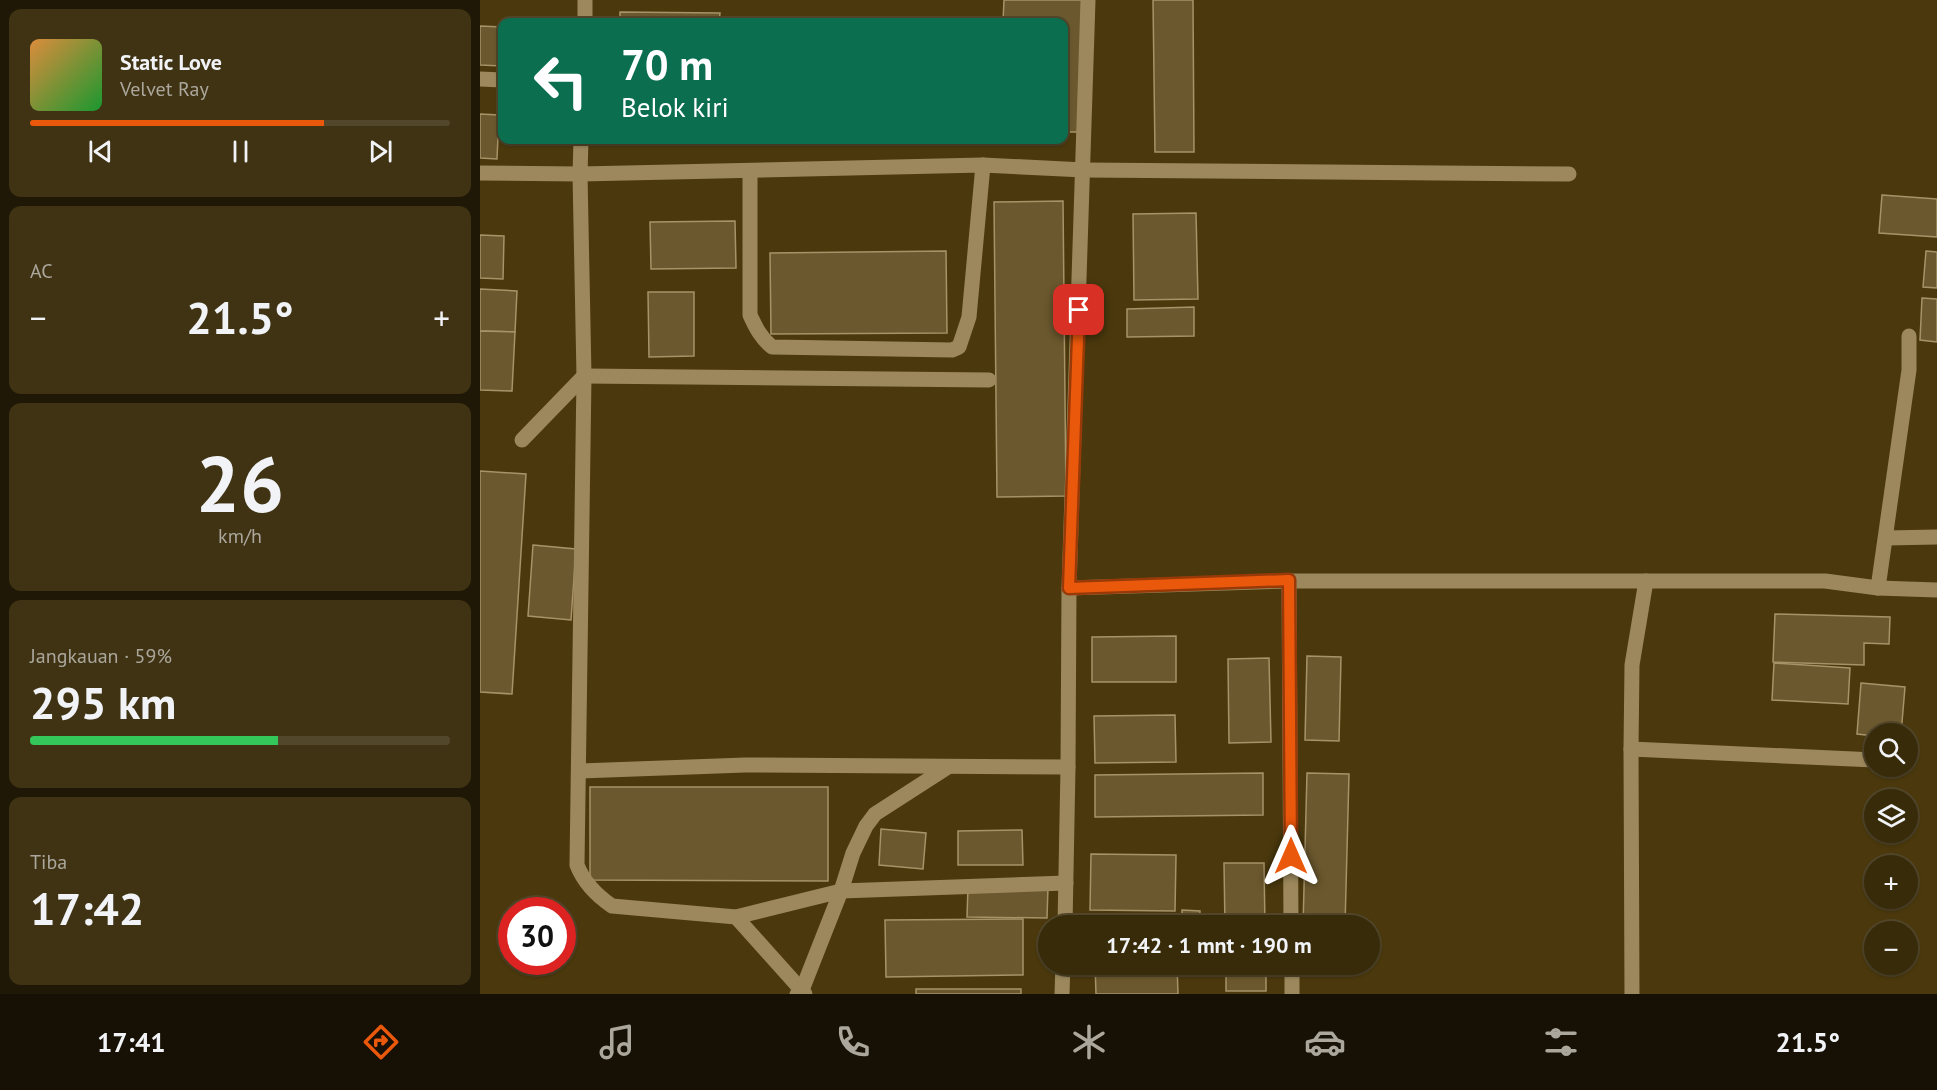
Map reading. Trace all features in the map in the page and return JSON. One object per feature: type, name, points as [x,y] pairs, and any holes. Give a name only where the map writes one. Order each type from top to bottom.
[{"type":"street","points":[[585,0],[585,18]]},
{"type":"street","points":[[1065,915],[1069,588],[1088,0]]},
{"type":"street","points":[[480,79],[498,80]]},
{"type":"street","points":[[581,144],[584,376],[577,865],[582,877],[601,898],[612,906],[736,917],[841,891],[1066,883]]},
{"type":"street","points":[[750,171],[750,315],[766,342],[772,347],[952,350],[959,347],[969,317],[983,165]]},
{"type":"street","points":[[480,173],[580,174],[983,165],[1084,170],[1569,174]]},
{"type":"street","points":[[1878,588],[1909,370],[1909,336]]},
{"type":"street","points":[[522,440],[584,376],[989,380]]},
{"type":"street","points":[[1886,538],[1937,537]]},
{"type":"street","points":[[1069,588],[1289,580],[1825,581],[1878,588],[1937,591]]},
{"type":"street","points":[[1289,580],[1292,915]]},
{"type":"street","points":[[1632,994],[1632,665],[1646,581]]},
{"type":"street","points":[[1631,749],[1864,760]]},
{"type":"street","points":[[580,771],[745,765],[1068,767]]},
{"type":"street","points":[[736,917],[801,993],[841,891],[853,853],[866,826],[875,814],[948,767]]},
{"type":"street","points":[[1062,994],[1063,975]]},
{"type":"street","points":[[1292,975],[1292,994]]},
{"type":"building","points":[[1004,0],[1082,0],[1078,132],[1068,132],[1068,18],[1003,18]]},
{"type":"building","points":[[1153,0],[1193,0],[1194,152],[1155,152]]},
{"type":"building","points":[[620,12],[720,13],[719,18],[620,18]]},
{"type":"building","points":[[480,26],[498,27],[498,66],[480,65]]},
{"type":"building","points":[[480,114],[498,115],[497,159],[480,158]]},
{"type":"building","points":[[1882,195],[1937,199],[1937,237],[1879,233]]},
{"type":"building","points":[[1063,201],[1066,496],[997,497],[994,202]]},
{"type":"building","points":[[1196,213],[1198,299],[1134,300],[1133,214]]},
{"type":"building","points":[[735,221],[736,268],[651,269],[650,222]]},
{"type":"building","points":[[480,235],[504,236],[503,279],[480,278]]},
{"type":"building","points":[[946,251],[947,333],[771,334],[770,253]]},
{"type":"building","points":[[1926,251],[1937,252],[1937,288],[1923,287]]},
{"type":"building","points":[[480,289],[517,291],[515,332],[480,331]]},
{"type":"building","points":[[648,292],[694,292],[694,356],[649,357]]},
{"type":"building","points":[[1922,298],[1937,299],[1937,342],[1920,340]]},
{"type":"building","points":[[1194,307],[1194,336],[1127,337],[1127,309]]},
{"type":"building","points":[[480,331],[515,332],[512,391],[480,390]]},
{"type":"building","points":[[480,471],[526,474],[512,694],[480,692]]},
{"type":"building","points":[[533,545],[576,549],[571,620],[528,616]]},
{"type":"building","points":[[1775,614],[1890,617],[1889,644],[1864,643],[1864,665],[1773,662]]},
{"type":"building","points":[[1176,636],[1176,682],[1092,682],[1092,637]]},
{"type":"building","points":[[1307,656],[1341,657],[1339,741],[1305,740]]},
{"type":"building","points":[[1269,658],[1271,742],[1229,743],[1228,659]]},
{"type":"building","points":[[1774,663],[1850,668],[1848,704],[1772,700]]},
{"type":"building","points":[[1861,683],[1905,687],[1902,723],[1864,723],[1864,735],[1857,734]]},
{"type":"building","points":[[1175,715],[1176,762],[1095,763],[1094,716]]},
{"type":"building","points":[[1263,773],[1263,815],[1095,817],[1095,775]]},
{"type":"building","points":[[1307,773],[1349,774],[1345,915],[1303,915]]},
{"type":"building","points":[[590,787],[828,787],[828,881],[590,880]]},
{"type":"building","points":[[881,829],[926,833],[923,869],[879,865]]},
{"type":"building","points":[[1022,830],[1023,865],[958,865],[958,831]]},
{"type":"building","points":[[1091,854],[1176,855],[1175,911],[1090,910]]},
{"type":"building","points":[[1224,863],[1264,863],[1265,915],[1225,915]]},
{"type":"building","points":[[968,886],[1048,887],[1047,915],[1038,915],[1038,918],[967,917]]},
{"type":"building","points":[[1182,910],[1200,911],[1200,915],[1182,915]]},
{"type":"building","points":[[1023,919],[1023,975],[886,977],[885,920]]},
{"type":"building","points":[[1095,975],[1177,975],[1178,994],[1096,994]]},
{"type":"building","points":[[1226,975],[1266,975],[1266,991],[1226,991]]},
{"type":"building","points":[[916,989],[1021,989],[1021,994],[916,994]]},
{"type":"route","points":[[1079,310],[1069,588],[1289,580],[1291,856]]}]
